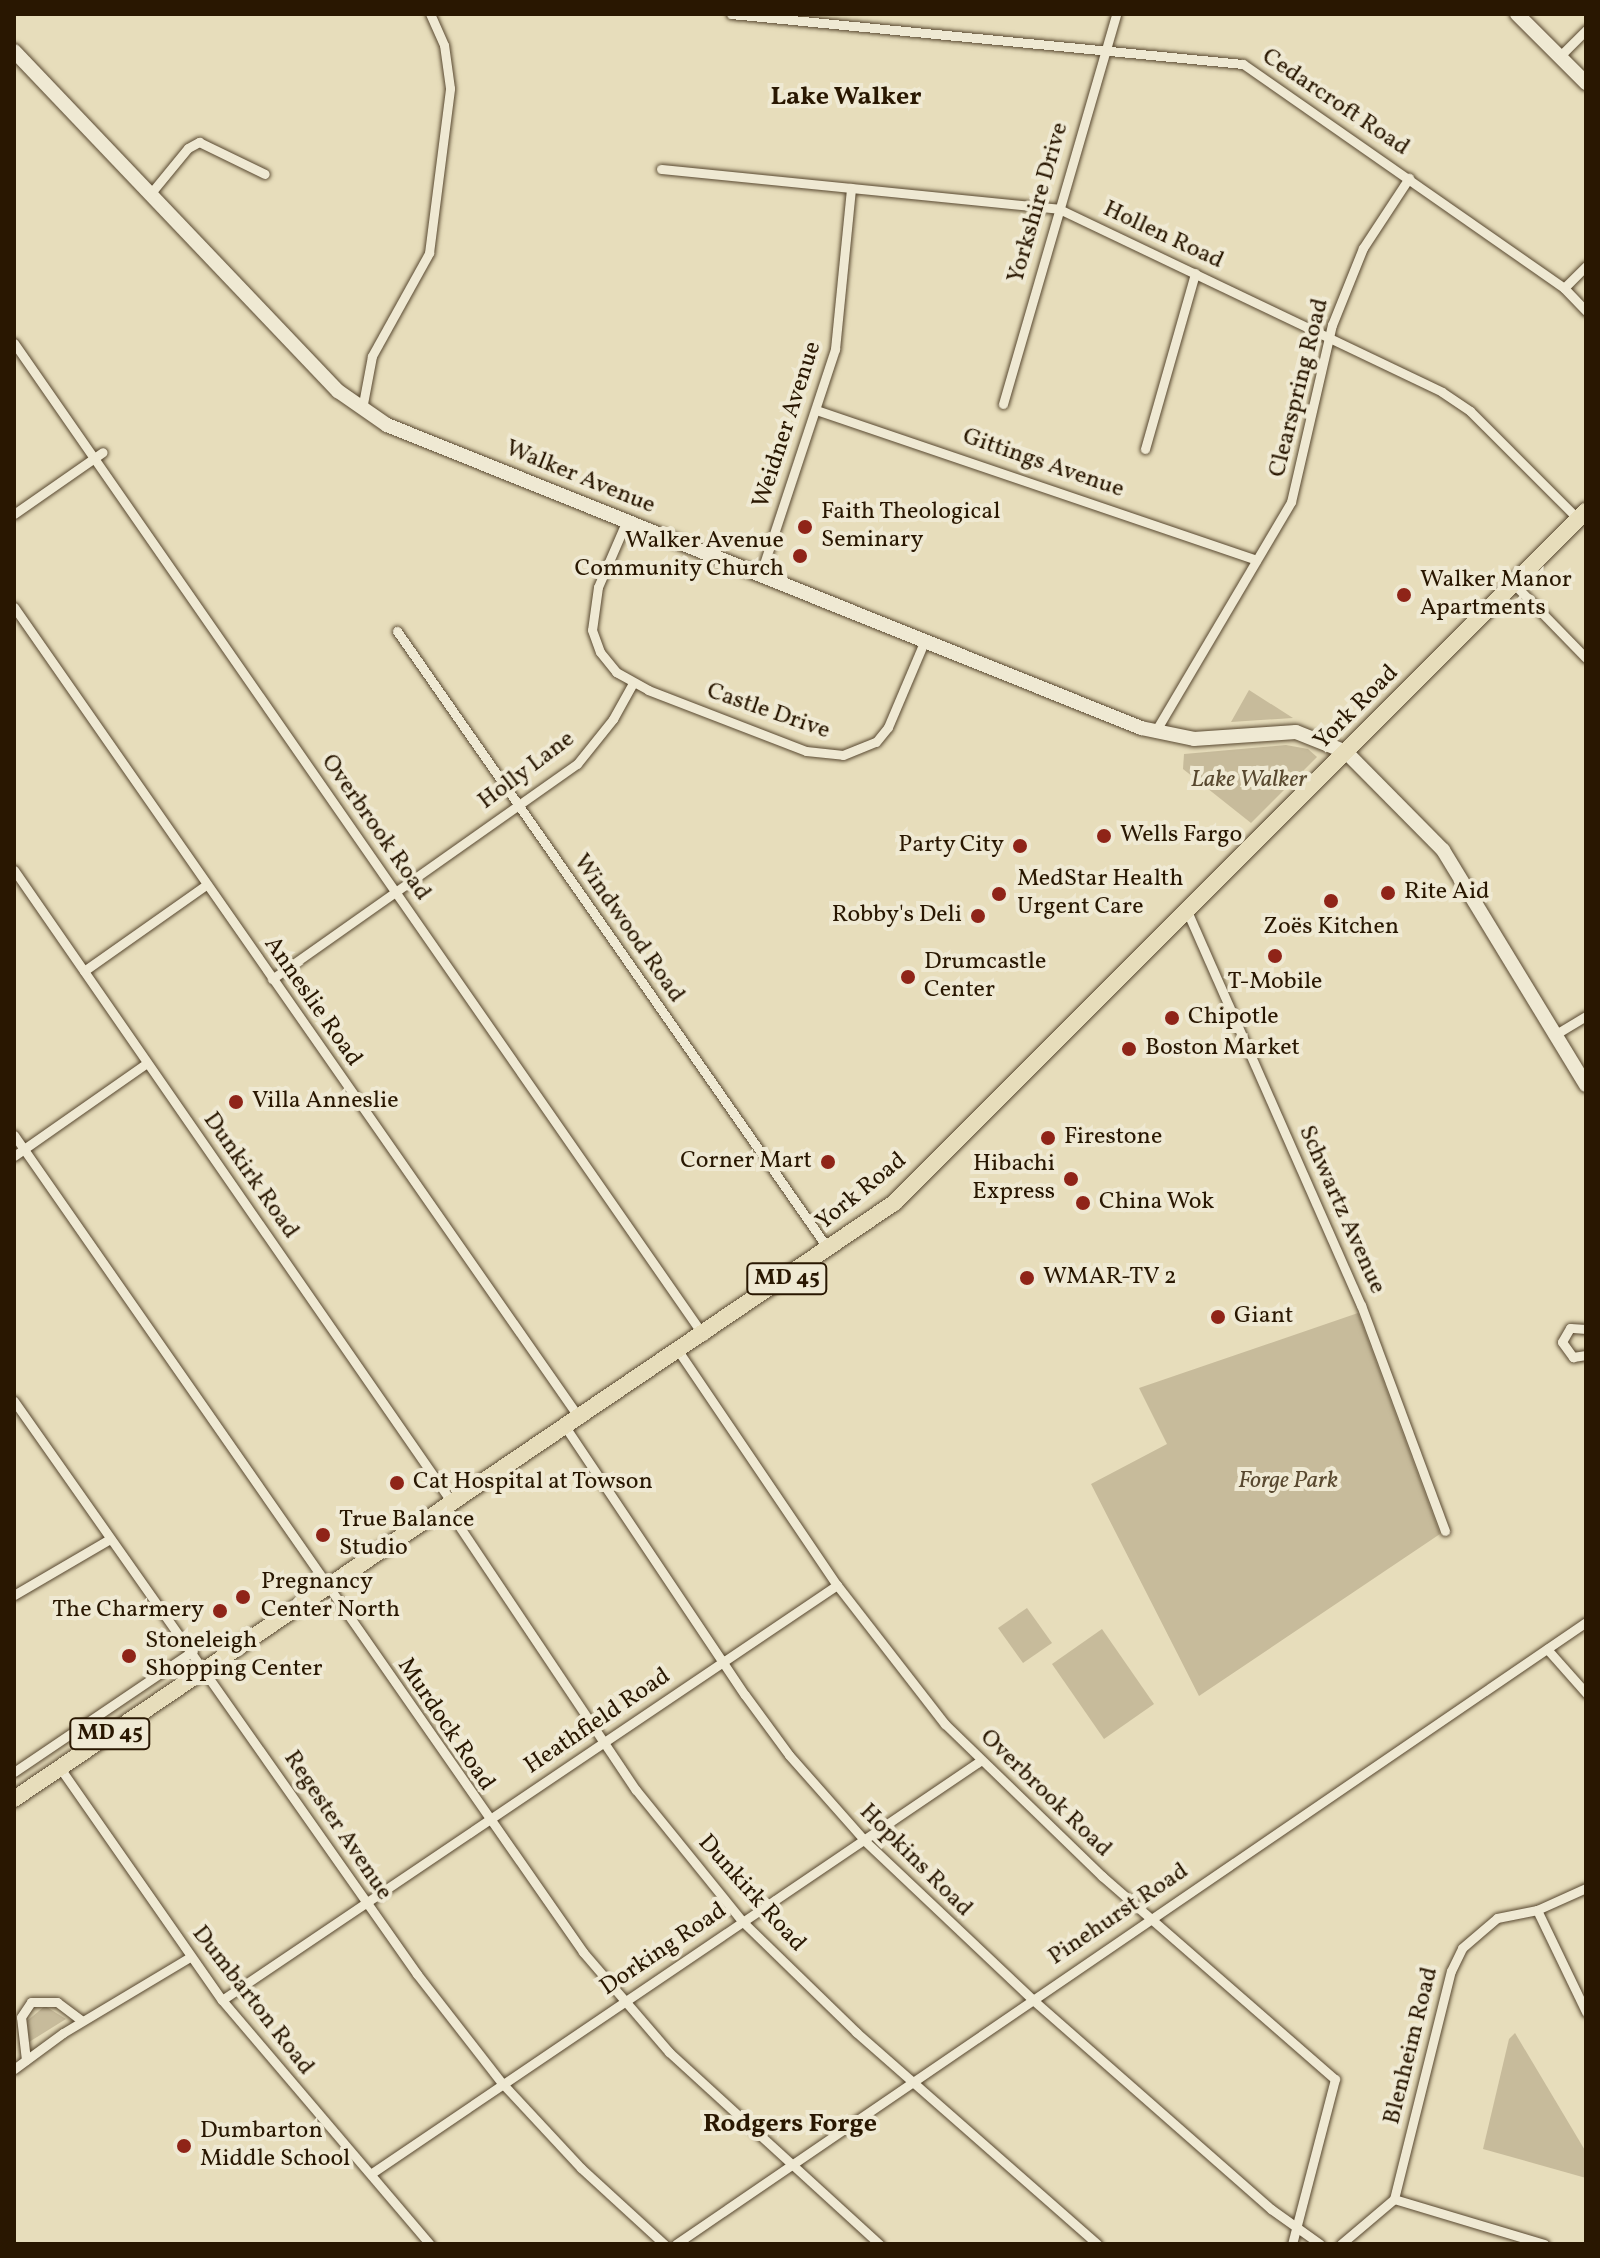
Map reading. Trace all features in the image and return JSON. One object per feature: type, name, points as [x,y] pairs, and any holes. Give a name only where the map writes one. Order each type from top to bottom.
[{"type":"main road","name":"York Road","points":[[14,1799],[704,1336],[900,1198],[1582,515]]},
{"type":"street","points":[[362,411],[372,356],[429,253],[450,88],[444,45],[430,14]]},
{"type":"street","name":"Cedarcroft Road","points":[[731,14],[1108,48],[1243,64],[1564,288],[1586,311]]},
{"type":"street","name":"Yorkshire Drive","points":[[1003,404],[1116,14]]},
{"type":"street","points":[[1517,14],[1586,83]]},
{"type":"street","points":[[1560,56],[1586,30]]},
{"type":"street","name":"Walker Avenue","points":[[14,51],[362,411],[760,576],[1155,732],[1194,739],[1296,732],[1346,752]]},
{"type":"street","points":[[151,193],[188,148],[199,142],[265,174]]},
{"type":"street","name":"Hollen Road","points":[[661,169],[1059,209],[1330,337],[1462,405],[1582,515]]},
{"type":"street","name":"Clearspring Road","points":[[1155,732],[1299,480],[1330,337],[1363,248],[1409,178]]},
{"type":"street","name":"Weidner Avenue","points":[[760,576],[816,410],[839,328],[851,188]]},
{"type":"street","points":[[1564,288],[1586,266]]},
{"type":"street","points":[[1145,449],[1195,273]]},
{"type":"street","name":"Overbrook Road","points":[[14,343],[704,1336]]},
{"type":"street","name":"Gittings Avenue","points":[[816,410],[1256,560]]},
{"type":"street","points":[[14,514],[103,452]]},
{"type":"street","points":[[627,520],[598,587],[592,630],[605,661],[633,683]]},
{"type":"street","points":[[1514,584],[1586,658]]},
{"type":"street","name":"Anneslie Road","points":[[14,607],[272,979],[573,1424]]},
{"type":"street","name":"Windwood Road","points":[[397,631],[829,1250]]},
{"type":"street","name":"Castle Drive","points":[[633,683],[806,751],[843,755],[876,742],[888,727],[924,642]]},
{"type":"street","name":"Holly Lane","points":[[272,979],[584,757],[633,683]]},
{"type":"street","points":[[1346,752],[1443,850],[1586,1085]]},
{"type":"street","name":"Dunkirk Road","points":[[14,870],[450,1506],[636,1790],[743,1922],[910,2079],[1097,2244]]},
{"type":"street","points":[[84,971],[206,885]]},
{"type":"street","name":"Schwartz Avenue","points":[[1187,911],[1361,1305],[1445,1531]]},
{"type":"street","points":[[1556,1034],[1586,1016]]},
{"type":"street","points":[[14,1156],[147,1063]]},
{"type":"street","name":"Murdock Road","points":[[14,1135],[329,1587],[487,1821],[624,2001],[669,2052],[879,2244]]},
{"type":"street","points":[[1586,1329],[1570,1328],[1562,1342],[1567,1353],[1586,1355]]},
{"type":"street","name":"Overbrook Road","points":[[679,1352],[837,1585],[913,1686],[980,1761],[1151,1918],[1335,2079],[1292,2244]]},
{"type":"street","name":"Regester Avenue","points":[[14,1401],[206,1669],[365,1904],[502,2083],[581,2168],[664,2244]]},
{"type":"street","name":"Hopkins Road","points":[[573,1424],[723,1662],[789,1755],[865,1841],[1032,1999],[1297,2229],[1320,2244]]},
{"type":"street","points":[[14,1595],[110,1539]]},
{"type":"street","name":"Heathfield Road","points":[[222,2000],[837,1585]]},
{"type":"street","name":"Pinehurst Road","points":[[676,2244],[910,2079],[1586,1622]]},
{"type":"street","points":[[1547,1649],[1586,1693]]},
{"type":"street","points":[[14,1772],[193,1651]]},
{"type":"street","name":"Dorking Road","points":[[372,2173],[980,1761]]},
{"type":"street","name":"Dumbarton Road","points":[[60,1768],[222,2000],[430,2244]]},
{"type":"street","name":"Blenheim Road","points":[[1394,2199],[1457,1957],[1479,1929],[1497,1918],[1537,1910],[1586,1888]]},
{"type":"street","points":[[1537,1910],[1586,2012]]},
{"type":"street","points":[[14,2069],[82,2021],[190,1957]]},
{"type":"street","points":[[26,2060],[20,2025],[31,2002],[57,2002],[82,2021]]},
{"type":"street","points":[[1341,2244],[1394,2199],[1544,2244]]},
{"type":"green space","name":"Lake Walker","points":[[1249,690],[1293,718],[1231,722]]},
{"type":"green space","name":"Lake Walker","points":[[1286,745],[1308,749],[1317,757],[1251,823],[1183,769],[1184,754]]},
{"type":"green space","name":"Forge Park","points":[[1358,1313],[1440,1534],[1199,1696],[1091,1484],[1167,1444],[1139,1388]]},
{"type":"green space","points":[[1027,1608],[1052,1643],[1023,1663],[998,1628]]},
{"type":"green space","points":[[1102,1629],[1154,1704],[1104,1739],[1052,1664]]},
{"type":"green space","points":[[45,2006],[66,2019],[29,2042],[27,2021]]},
{"type":"green space","points":[[1515,2033],[1586,2152],[1586,2178],[1483,2149],[1509,2039]]},
{"type":"place","name":"Faith Theological Seminary","points":[[805,527]]},
{"type":"place","name":"Walker Avenue Community Church","points":[[800,556]]},
{"type":"place","name":"Walker Manor Apartments","points":[[1404,595]]},
{"type":"place","name":"Wells Fargo","points":[[1104,836]]},
{"type":"place","name":"Party City","points":[[1020,846]]},
{"type":"place","name":"Rite Aid","points":[[1388,893]]},
{"type":"place","name":"MedStar Health Urgent Care","points":[[999,894]]},
{"type":"place","name":"Zoës Kitchen","points":[[1331,901]]},
{"type":"place","name":"Robby's Deli","points":[[978,916]]},
{"type":"place","name":"T-Mobile","points":[[1275,956]]},
{"type":"place","name":"Drumcastle Center","points":[[908,977]]},
{"type":"place","name":"Chipotle","points":[[1172,1018]]},
{"type":"place","name":"Boston Market","points":[[1129,1049]]},
{"type":"place","name":"Villa Anneslie","points":[[236,1102]]},
{"type":"place","name":"Firestone","points":[[1048,1138]]},
{"type":"place","name":"Corner Mart","points":[[828,1162]]},
{"type":"place","name":"Hibachi Express","points":[[1071,1179]]},
{"type":"place","name":"China Wok","points":[[1083,1203]]},
{"type":"place","name":"WMAR-TV 2","points":[[1027,1278]]},
{"type":"place","name":"Giant","points":[[1218,1317]]},
{"type":"place","name":"Cat Hospital at Towson","points":[[397,1483]]},
{"type":"place","name":"True Balance Studio","points":[[323,1535]]},
{"type":"place","name":"Pregnancy Center North","points":[[243,1597]]},
{"type":"place","name":"The Charmery","points":[[220,1611]]},
{"type":"place","name":"Stoneleigh Shopping Center","points":[[129,1656]]},
{"type":"place","name":"Dumbarton Middle School","points":[[184,2146]]},
{"type":"district","name":"Lake Walker","points":[[846,98]]},
{"type":"district","name":"Rodgers Forge","points":[[790,2125]]}]
